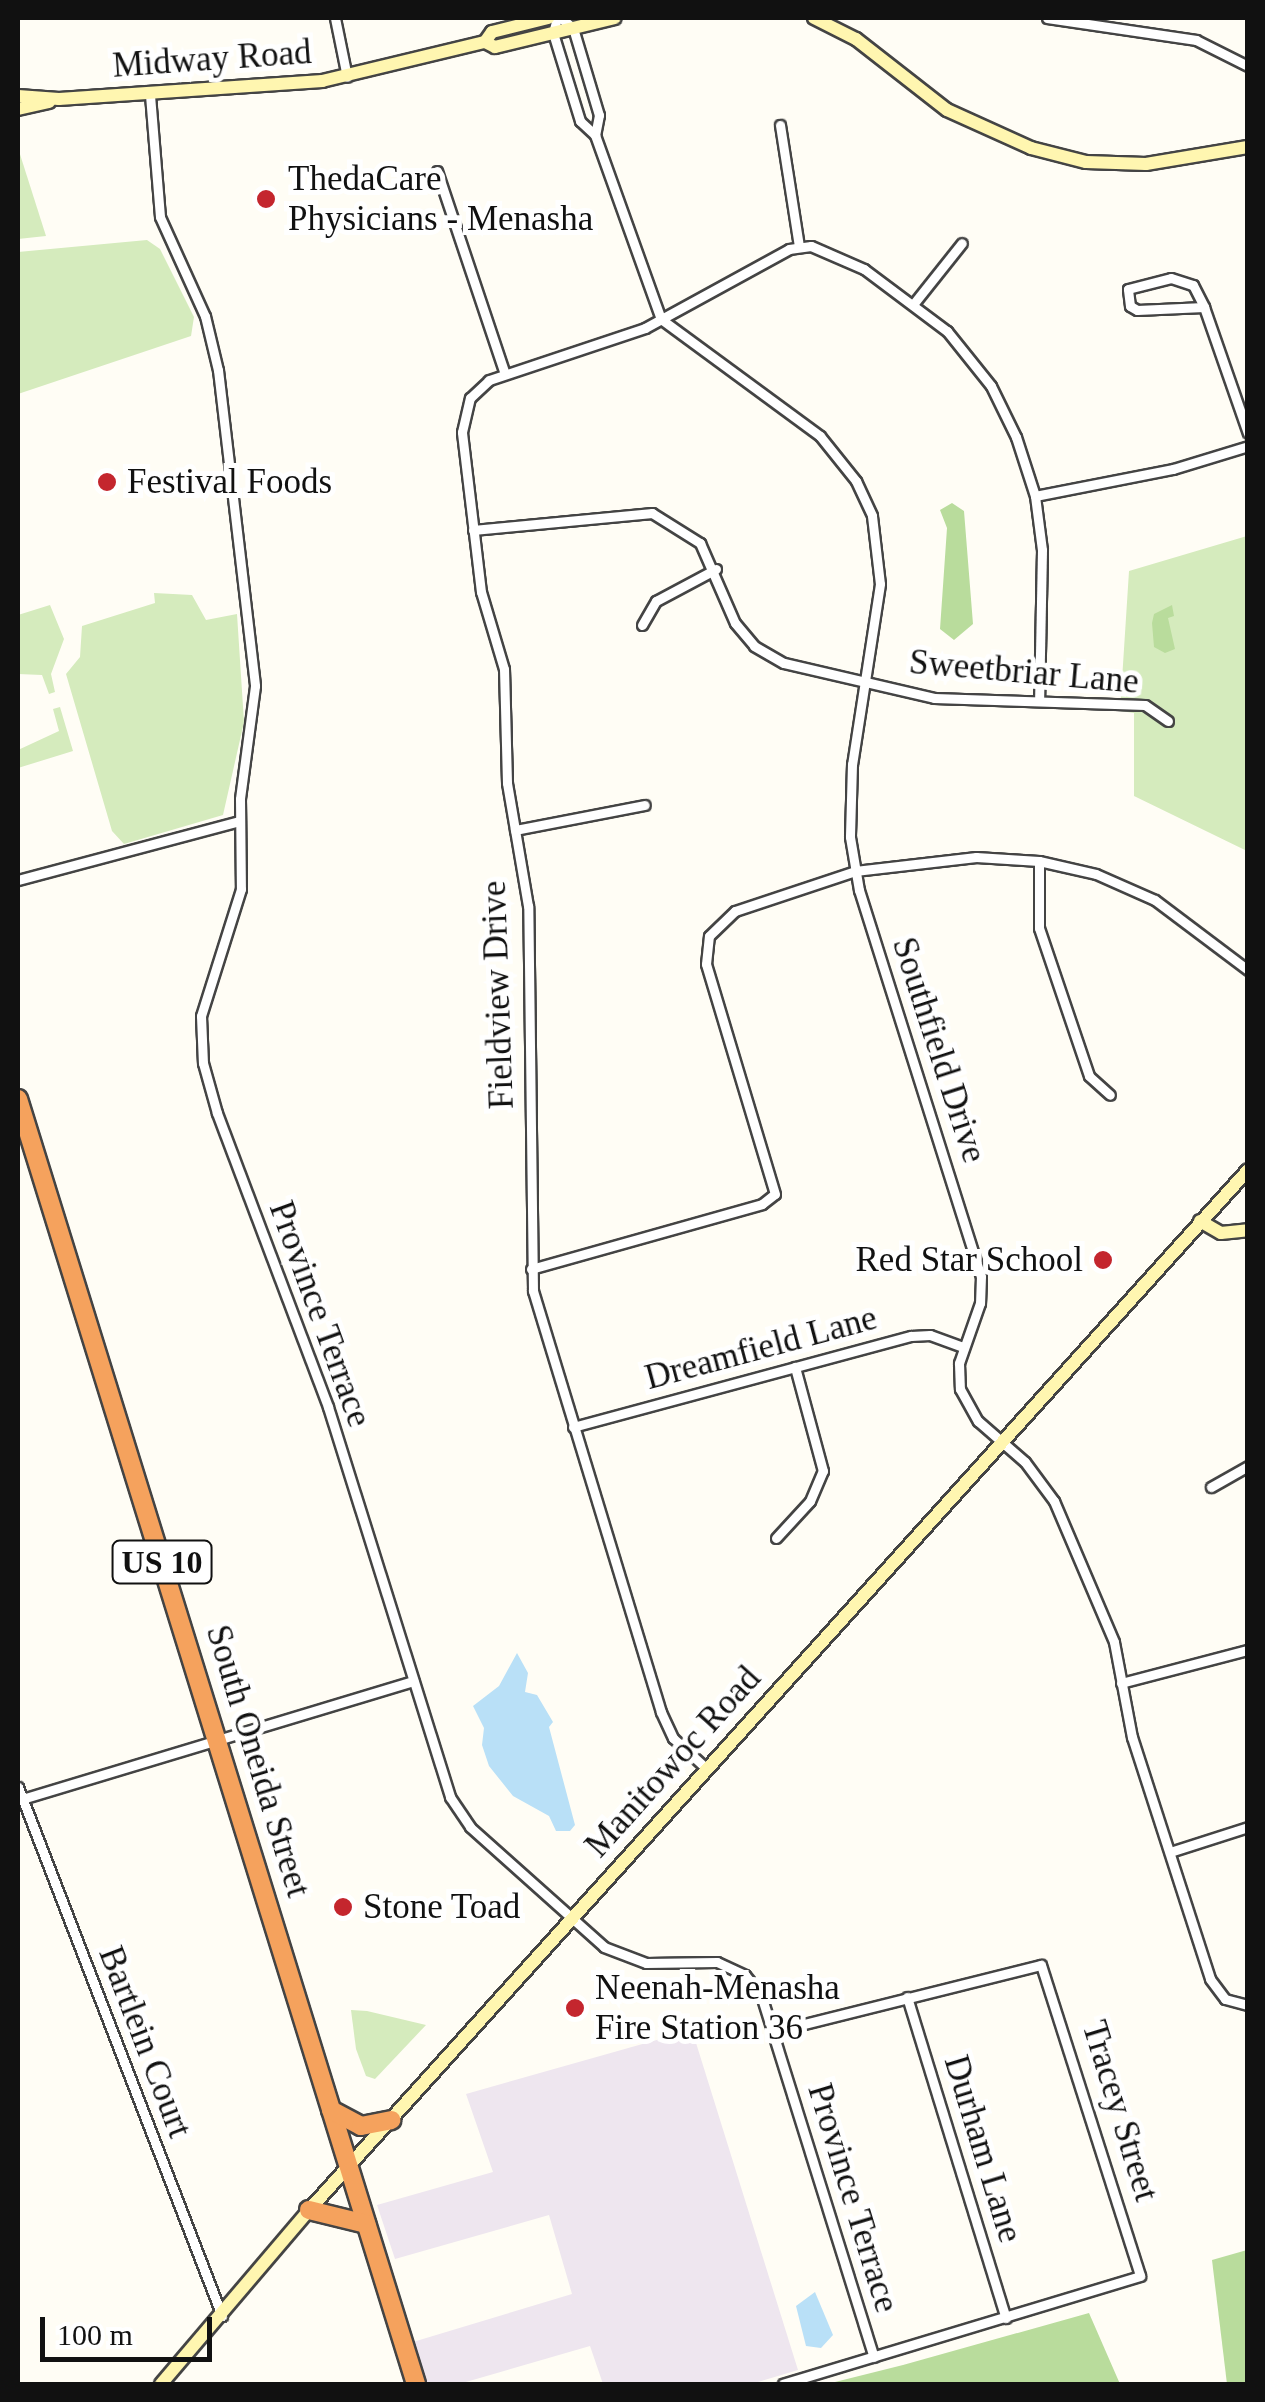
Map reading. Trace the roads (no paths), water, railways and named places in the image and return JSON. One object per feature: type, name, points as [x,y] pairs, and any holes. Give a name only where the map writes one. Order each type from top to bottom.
[{"type":"highway","name":"South Oneida Street","points":[[18,1100],[416,2384]]},
{"type":"highway","points":[[330,2110],[361,2126],[392,2120]]},
{"type":"highway","points":[[308,2210],[366,2224]]},
{"type":"street","points":[[335,18],[346,76]]},
{"type":"street","name":"Midway Road","points":[[18,96],[59,100],[150,95],[346,76],[484,42],[492,32],[548,18]]},
{"type":"street","points":[[553,33],[559,18],[573,28]]},
{"type":"street","name":"Midway Road","points":[[484,42],[495,47],[616,18]]},
{"type":"street","points":[[814,18],[856,39],[947,110],[1031,148],[1086,162],[1146,164],[1248,146]]},
{"type":"street","points":[[1047,18],[1196,40],[1248,66]]},
{"type":"street","name":"Southfield Drive","points":[[573,28],[599,116],[595,135],[634,260],[661,319],[820,436],[856,481],[872,516],[880,569],[849,788],[855,870],[980,1276],[980,1303],[963,1347],[958,1375],[965,1402],[1054,1501],[1104,1614],[1170,1852],[1210,1978],[1226,1999],[1248,2005]]},
{"type":"street","name":"Southfield Drive","points":[[553,33],[580,121],[595,135]]},
{"type":"street","name":"Province Terrace","points":[[150,95],[157,202],[211,335],[242,557],[255,686],[239,821],[241,889],[202,1001],[203,1063],[328,1408],[456,1808],[604,1947],[635,1962],[706,1960],[731,1966],[760,1995],[874,2357]]},
{"type":"street","name":"Midway Road","points":[[18,109],[59,100]]},
{"type":"street","points":[[780,125],[799,246],[844,258],[915,302],[991,386],[1036,496],[1043,575],[1039,700]]},
{"type":"street","points":[[437,171],[505,374]]},
{"type":"street","points":[[915,302],[962,243]]},
{"type":"street","name":"Fieldview Drive","points":[[707,1770],[673,1738],[660,1712],[536,1305],[531,1268],[528,906],[505,762],[504,670],[481,592],[473,530],[464,410],[478,388],[505,374],[661,319],[799,246]]},
{"type":"street","points":[[1204,308],[1138,310],[1130,306],[1128,289],[1142,280],[1181,278],[1204,308],[1248,433]]},
{"type":"street","points":[[1036,496],[1172,470],[1248,446]]},
{"type":"street","name":"Sweetbriar Lane","points":[[473,530],[642,512],[700,543],[716,568],[730,615],[754,646],[784,662],[934,698],[1144,705],[1168,721]]},
{"type":"street","points":[[642,625],[656,601],[716,568]]},
{"type":"street","points":[[516,830],[645,805]]},
{"type":"street","points":[[18,880],[239,821]]},
{"type":"street","points":[[531,1268],[772,1198],[776,1180],[708,976],[709,936],[736,911],[855,870],[976,857],[1039,862],[1096,874],[1155,900],[1248,970]]},
{"type":"street","points":[[1039,862],[1039,928],[1089,1076],[1110,1095]]},
{"type":"street","name":"Manitowoc Road","points":[[161,2384],[308,2210],[1248,1170]]},
{"type":"street","points":[[1200,1222],[1221,1233],[1248,1230]]},
{"type":"street","name":"Dreamfield Lane","points":[[574,1427],[922,1334],[963,1347]]},
{"type":"street","points":[[776,1538],[810,1501],[823,1471],[795,1367]]},
{"type":"street","points":[[1211,1487],[1248,1466]]},
{"type":"street","points":[[1121,1683],[1248,1650]]},
{"type":"street","points":[[20,1800],[414,1681]]},
{"type":"street","name":"Bartlein Court","points":[[18,1787],[222,2316]]},
{"type":"street","points":[[1170,1852],[1248,1827]]},
{"type":"street","name":"Tracey Street","points":[[907,1997],[1041,1965],[1140,2276],[1006,2318]]},
{"type":"street","points":[[772,2032],[907,1997]]},
{"type":"street","name":"Durham Lane","points":[[907,1997],[1006,2318]]},
{"type":"street","points":[[783,2384],[1006,2318]]},
{"type":"water","points":[[517,1653],[528,1673],[525,1692],[537,1695],[553,1722],[549,1727],[575,1825],[570,1831],[556,1831],[549,1816],[513,1796],[489,1766],[482,1745],[484,1728],[473,1706],[499,1686]]},
{"type":"water","points":[[815,2292],[833,2335],[821,2348],[806,2346],[796,2306]]},
{"type":"place","name":"ThedaCare Physicians - Menasha","points":[[266,199]]},
{"type":"place","name":"Festival Foods","points":[[107,482]]},
{"type":"place","name":"Red Star School","points":[[1103,1260]]},
{"type":"place","name":"Stone Toad","points":[[343,1907]]},
{"type":"place","name":"Neenah-Menasha Fire Station 36","points":[[575,2008]]}]
